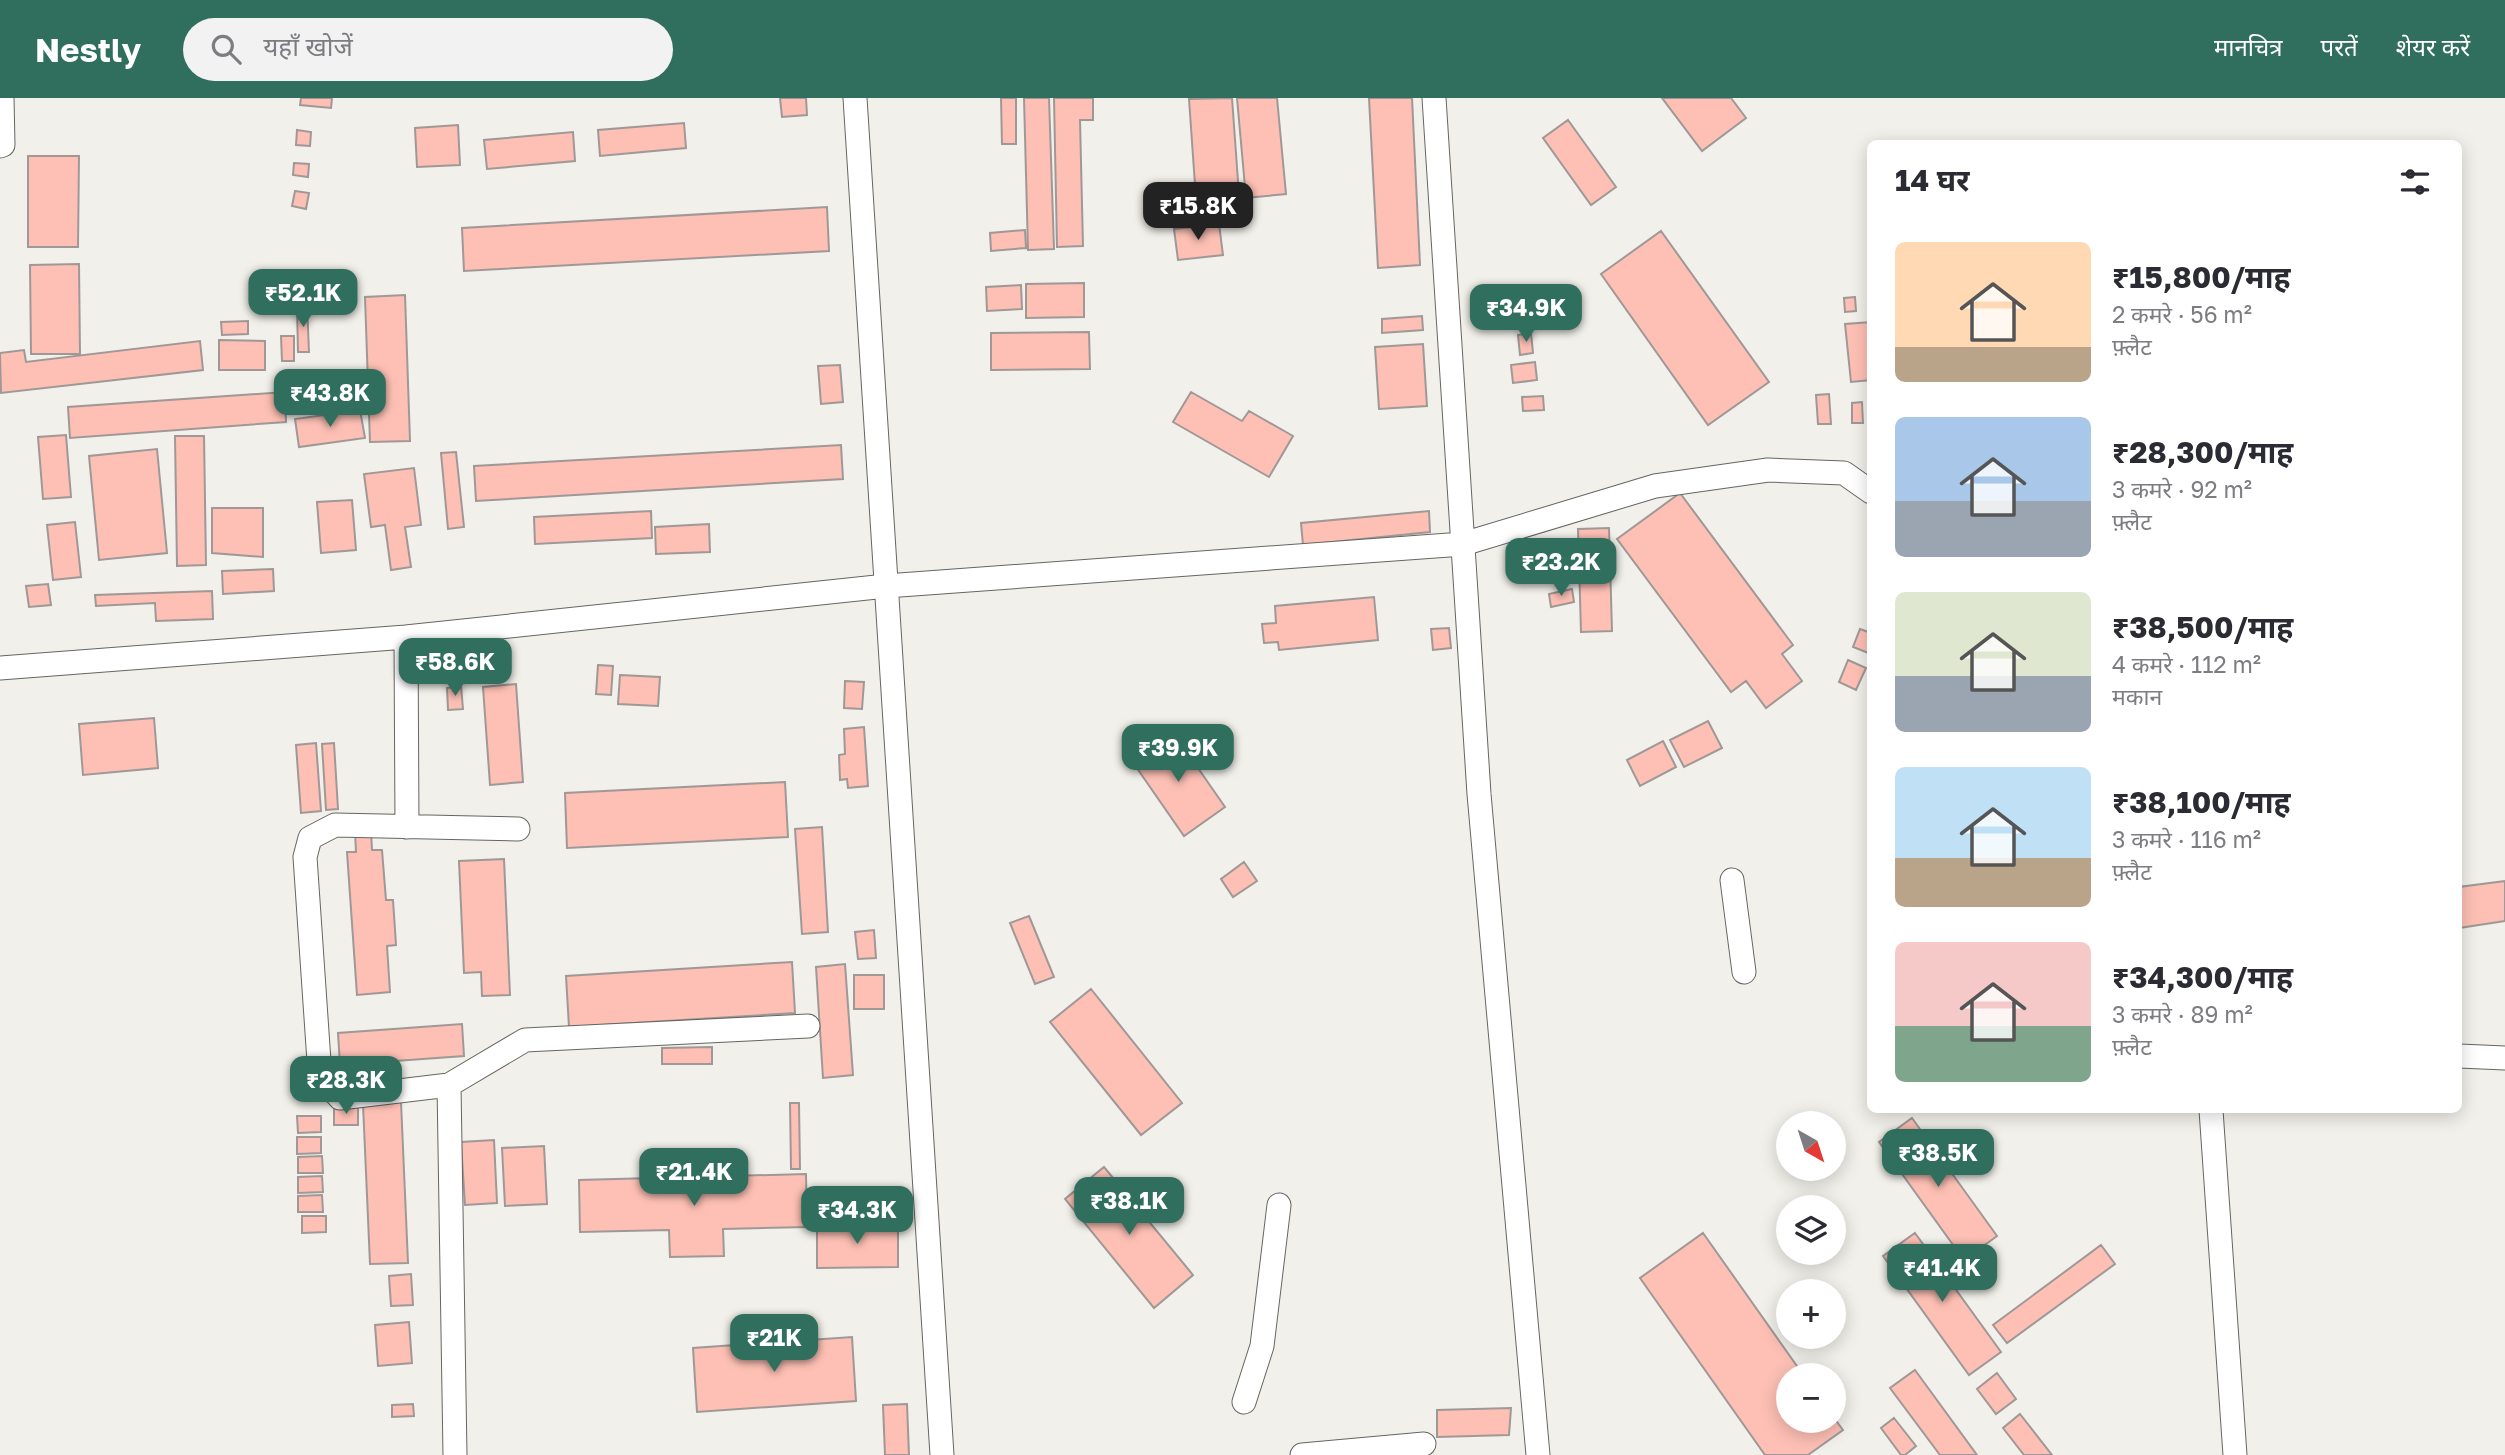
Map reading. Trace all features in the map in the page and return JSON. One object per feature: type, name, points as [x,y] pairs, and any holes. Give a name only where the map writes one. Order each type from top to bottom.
[{"type":"street","points":[[0,146],[3,145],[2,98]]},
{"type":"street","points":[[855,98],[942,1455]]},
{"type":"street","points":[[1434,98],[1479,794],[1538,1455]]},
{"type":"street","points":[[0,668],[406,636],[886,586],[1464,544],[1655,486],[1768,470],[1844,473],[1867,489]]},
{"type":"street","points":[[406,636],[407,827]]},
{"type":"street","points":[[518,829],[335,825],[310,838],[306,857],[320,1076],[340,1098],[449,1085],[525,1040],[808,1027]]},
{"type":"street","points":[[1732,880],[1744,972]]},
{"type":"street","points":[[2462,1056],[2505,1058]]},
{"type":"street","points":[[449,1085],[455,1455]]},
{"type":"street","points":[[2211,1113],[2235,1455]]},
{"type":"street","points":[[1244,1402],[1262,1346],[1279,1205]]},
{"type":"street","points":[[1302,1455],[1424,1444]]},
{"type":"building","points":[[301,98],[332,98],[331,108],[300,105]]},
{"type":"building","points":[[780,98],[806,98],[807,115],[782,117]]},
{"type":"building","points":[[1001,98],[1016,98],[1016,144],[1002,144]]},
{"type":"building","points":[[1024,98],[1049,98],[1054,249],[1028,250]]},
{"type":"building","points":[[1054,98],[1093,98],[1093,120],[1080,120],[1083,246],[1057,247]]},
{"type":"building","points":[[1232,98],[1239,195],[1196,199],[1189,99]]},
{"type":"building","points":[[1237,98],[1277,98],[1286,194],[1246,198]]},
{"type":"building","points":[[1369,98],[1412,98],[1420,265],[1378,268]]},
{"type":"building","points":[[1662,98],[1731,98],[1746,118],[1702,151]]},
{"type":"building","points":[[1568,120],[1616,187],[1591,205],[1543,138]]},
{"type":"building","points":[[684,123],[686,148],[600,156],[598,130]]},
{"type":"building","points":[[458,125],[460,165],[417,167],[415,128]]},
{"type":"building","points":[[297,130],[311,132],[310,146],[296,145]]},
{"type":"building","points":[[573,132],[575,161],[487,169],[484,140]]},
{"type":"building","points":[[28,156],[79,156],[78,247],[28,247]]},
{"type":"building","points":[[294,163],[309,164],[308,177],[293,175]]},
{"type":"building","points":[[295,191],[309,193],[306,209],[292,206]]},
{"type":"building","points":[[827,207],[829,251],[464,271],[462,228]]},
{"type":"building","points":[[1219,224],[1223,255],[1178,260],[1174,229]]},
{"type":"building","points":[[1025,230],[1026,248],[991,251],[990,233]]},
{"type":"building","points":[[1661,231],[1769,382],[1708,425],[1601,274]]},
{"type":"building","points":[[79,264],[80,354],[31,354],[30,265]]},
{"type":"building","points":[[1084,283],[1084,317],[1026,318],[1026,284]]},
{"type":"building","points":[[1021,285],[1022,309],[987,311],[986,287]]},
{"type":"building","points":[[1528,290],[1530,326],[1505,327],[1503,291]]},
{"type":"building","points":[[405,295],[410,441],[370,442],[365,297]]},
{"type":"building","points":[[1855,297],[1856,311],[1845,312],[1844,298]]},
{"type":"building","points":[[307,305],[309,352],[298,352],[297,306]]},
{"type":"building","points":[[1422,316],[1423,330],[1382,333],[1382,319]]},
{"type":"building","points":[[248,321],[248,334],[222,335],[221,322]]},
{"type":"building","points":[[1867,322],[1867,380],[1851,382],[1845,324]]},
{"type":"building","points":[[1089,332],[1090,369],[991,370],[991,333]]},
{"type":"building","points":[[1531,333],[1533,353],[1520,355],[1518,335]]},
{"type":"building","points":[[281,336],[294,336],[294,361],[282,361]]},
{"type":"building","points":[[219,340],[265,341],[265,370],[219,370]]},
{"type":"building","points":[[200,341],[203,370],[1,393],[0,353],[24,350],[26,362]]},
{"type":"building","points":[[1423,344],[1427,406],[1379,409],[1375,347]]},
{"type":"building","points":[[1535,362],[1537,380],[1513,383],[1511,365]]},
{"type":"building","points":[[840,365],[843,402],[821,404],[818,366]]},
{"type":"building","points":[[285,392],[286,422],[70,438],[68,407]]},
{"type":"building","points":[[1191,392],[1242,421],[1249,411],[1293,436],[1269,477],[1173,422]]},
{"type":"building","points":[[1829,394],[1831,424],[1818,424],[1816,395]]},
{"type":"building","points":[[1543,396],[1544,410],[1523,411],[1522,397]]},
{"type":"building","points":[[1862,402],[1863,423],[1852,423],[1852,403]]},
{"type":"building","points":[[360,410],[365,438],[299,447],[295,419]]},
{"type":"building","points":[[66,435],[71,497],[43,499],[38,437]]},
{"type":"building","points":[[175,436],[204,436],[206,565],[177,566]]},
{"type":"building","points":[[841,445],[843,479],[476,501],[474,466]]},
{"type":"building","points":[[157,449],[167,553],[99,560],[89,456]]},
{"type":"building","points":[[456,452],[464,527],[448,529],[441,453]]},
{"type":"building","points":[[414,468],[421,525],[405,527],[411,567],[391,570],[385,525],[371,527],[364,474]]},
{"type":"building","points":[[1680,493],[1793,645],[1782,654],[1802,681],[1766,708],[1746,681],[1731,692],[1617,539]]},
{"type":"building","points":[[352,500],[356,550],[321,553],[317,502]]},
{"type":"building","points":[[212,508],[263,508],[263,557],[212,553]]},
{"type":"building","points":[[651,511],[652,538],[535,544],[534,517]]},
{"type":"building","points":[[1429,511],[1430,532],[1303,545],[1301,523]]},
{"type":"building","points":[[75,522],[81,577],[53,580],[47,525]]},
{"type":"building","points":[[709,524],[710,552],[656,554],[655,527]]},
{"type":"building","points":[[1609,528],[1612,631],[1581,632],[1578,529]]},
{"type":"building","points":[[273,569],[274,591],[223,594],[222,571]]},
{"type":"building","points":[[48,584],[51,605],[29,607],[26,586]]},
{"type":"building","points":[[1572,589],[1574,602],[1551,607],[1549,594]]},
{"type":"building","points":[[212,591],[213,619],[156,621],[155,603],[96,606],[95,595]]},
{"type":"building","points":[[1374,597],[1378,640],[1279,650],[1278,642],[1264,643],[1262,624],[1276,623],[1275,606]]},
{"type":"building","points":[[1449,628],[1451,648],[1433,650],[1431,629]]},
{"type":"building","points":[[1860,629],[1867,632],[1867,652],[1853,647]]},
{"type":"building","points":[[1848,660],[1866,668],[1856,690],[1839,682]]},
{"type":"building","points":[[598,665],[613,666],[611,695],[596,694]]},
{"type":"building","points":[[620,675],[660,677],[658,706],[618,704]]},
{"type":"building","points":[[845,681],[864,682],[862,709],[844,708]]},
{"type":"building","points":[[516,684],[523,782],[490,785],[483,687]]},
{"type":"building","points":[[461,686],[463,709],[448,710],[447,688]]},
{"type":"building","points":[[154,718],[158,768],[83,775],[79,724]]},
{"type":"building","points":[[1708,721],[1722,748],[1684,767],[1670,740]]},
{"type":"building","points":[[864,727],[868,786],[848,788],[847,779],[840,780],[839,755],[845,754],[844,729]]},
{"type":"building","points":[[1173,732],[1225,807],[1184,836],[1132,761]]},
{"type":"building","points":[[1663,741],[1676,767],[1640,786],[1627,760]]},
{"type":"building","points":[[316,743],[321,811],[301,813],[296,745]]},
{"type":"building","points":[[334,743],[338,809],[326,810],[322,744]]},
{"type":"building","points":[[785,782],[788,837],[567,848],[565,793]]},
{"type":"building","points":[[822,827],[828,932],[802,934],[795,829]]},
{"type":"building","points":[[371,831],[372,850],[382,850],[386,900],[393,900],[396,945],[387,946],[390,992],[357,995],[347,852],[356,852],[355,832]]},
{"type":"building","points":[[504,859],[510,995],[482,996],[481,972],[464,973],[459,861]]},
{"type":"building","points":[[1244,862],[1257,881],[1233,897],[1221,879]]},
{"type":"building","points":[[2505,881],[2505,921],[2462,928],[2462,887]]},
{"type":"building","points":[[1029,916],[1054,977],[1035,984],[1010,923]]},
{"type":"building","points":[[874,930],[876,958],[858,959],[855,932]]},
{"type":"building","points":[[792,962],[795,1013],[569,1027],[566,976]]},
{"type":"building","points":[[845,964],[853,1075],[823,1078],[816,967]]},
{"type":"building","points":[[854,975],[884,975],[884,1009],[854,1009]]},
{"type":"building","points":[[1091,989],[1182,1103],[1141,1135],[1050,1022]]},
{"type":"building","points":[[462,1024],[464,1056],[340,1065],[338,1033]]},
{"type":"building","points":[[712,1047],[712,1064],[662,1064],[662,1048]]},
{"type":"building","points":[[401,1102],[408,1263],[370,1264],[363,1104]]},
{"type":"building","points":[[790,1103],[799,1103],[800,1169],[791,1169]]},
{"type":"building","points":[[334,1107],[358,1107],[358,1125],[334,1125]]},
{"type":"building","points":[[297,1116],[321,1116],[321,1132],[298,1133]]},
{"type":"building","points":[[1912,1118],[1997,1236],[1964,1260],[1879,1142]]},
{"type":"building","points":[[297,1137],[321,1137],[321,1153],[297,1154]]},
{"type":"building","points":[[494,1140],[497,1203],[465,1205],[461,1142]]},
{"type":"building","points":[[544,1146],[547,1204],[505,1206],[502,1148]]},
{"type":"building","points":[[322,1156],[323,1173],[298,1173],[298,1157]]},
{"type":"building","points":[[1104,1167],[1193,1275],[1154,1308],[1065,1199]]},
{"type":"building","points":[[806,1174],[807,1227],[723,1229],[724,1256],[670,1257],[669,1230],[580,1232],[579,1180]]},
{"type":"building","points":[[322,1176],[323,1192],[298,1193],[298,1177]]},
{"type":"building","points":[[322,1195],[323,1212],[298,1212],[298,1196]]},
{"type":"building","points":[[302,1216],[326,1216],[326,1232],[302,1233]]},
{"type":"building","points":[[817,1224],[898,1224],[898,1267],[817,1268]]},
{"type":"building","points":[[1703,1233],[1776,1336],[1776,1349],[1785,1349],[1795,1363],[1776,1363],[1776,1433],[1839,1433],[1808,1455],[1765,1455],[1640,1278]]},
{"type":"building","points":[[1915,1233],[2001,1352],[1969,1375],[1883,1256]]},
{"type":"building","points":[[2101,1245],[2115,1264],[2007,1343],[1993,1325]]},
{"type":"building","points":[[411,1274],[413,1305],[391,1306],[389,1276]]},
{"type":"building","points":[[409,1322],[412,1363],[378,1366],[375,1325]]},
{"type":"building","points":[[852,1337],[856,1401],[697,1412],[693,1348]]},
{"type":"building","points":[[1915,1370],[1977,1455],[1940,1455],[1890,1388]]},
{"type":"building","points":[[1997,1373],[2016,1399],[1996,1414],[1977,1389]]},
{"type":"building","points":[[413,1404],[414,1416],[392,1417],[392,1405]]},
{"type":"building","points":[[907,1404],[909,1455],[885,1455],[883,1405]]},
{"type":"building","points":[[1511,1408],[1509,1435],[1437,1437],[1437,1410]]},
{"type":"building","points":[[2020,1414],[2052,1455],[2024,1455],[2003,1428]]},
{"type":"building","points":[[1894,1418],[1916,1446],[1905,1455],[1901,1455],[1881,1428]]}]
